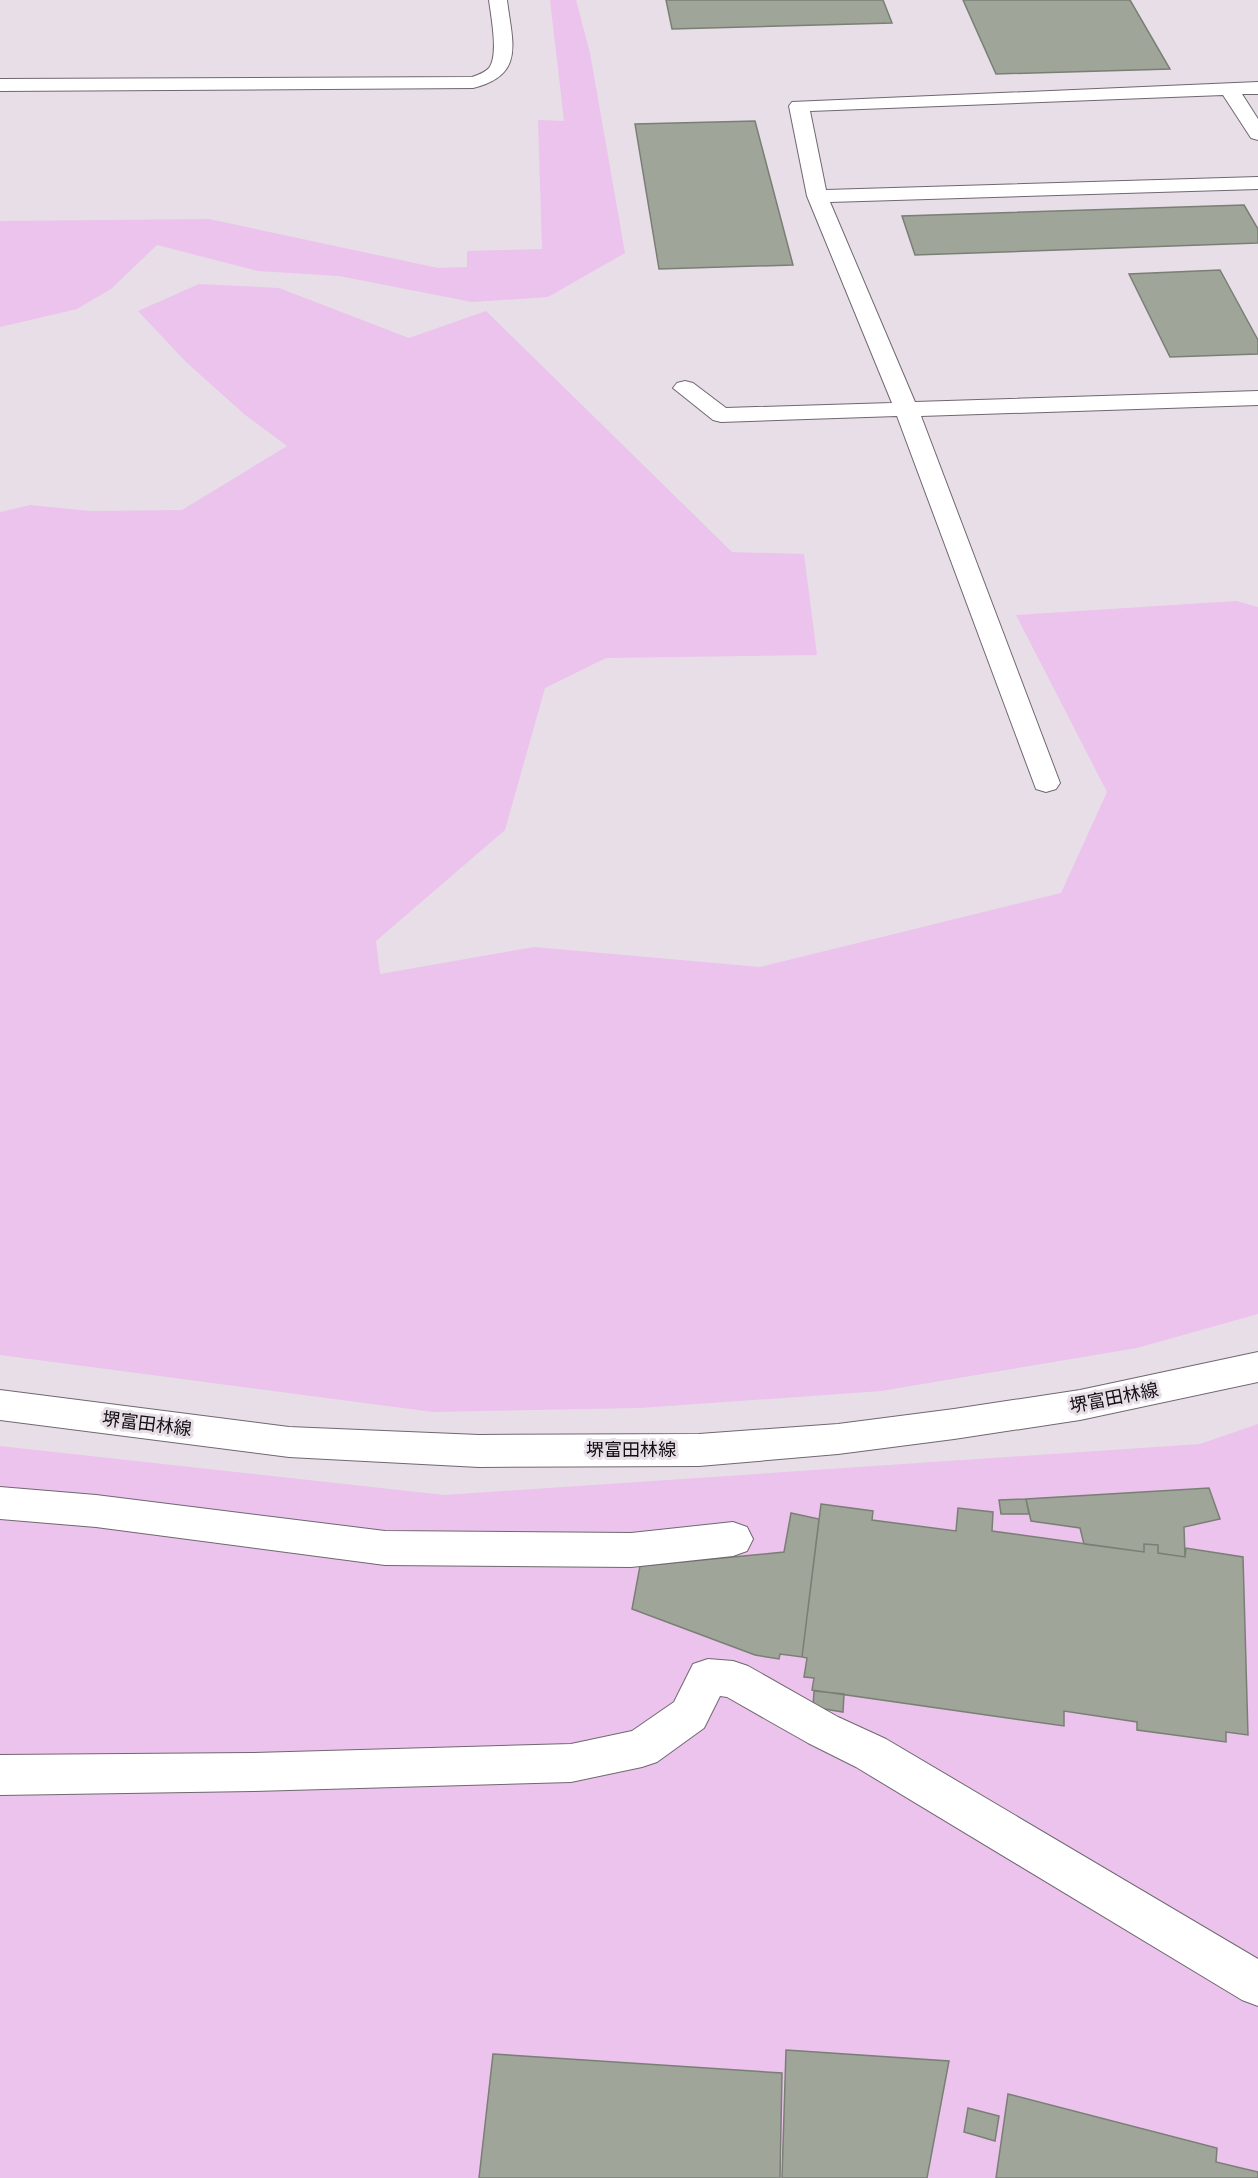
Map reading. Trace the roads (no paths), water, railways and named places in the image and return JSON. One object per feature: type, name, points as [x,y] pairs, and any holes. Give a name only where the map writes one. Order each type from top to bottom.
[{"type":"street","points":[[0,85],[461,84],[481,82],[494,76],[503,56],[498,0]]},
{"type":"street","points":[[1046,783],[907,411],[817,196],[799,106],[1258,88]]},
{"type":"street","points":[[1228,89],[1258,134]]},
{"type":"street","points":[[817,196],[1258,183]]},
{"type":"street","points":[[686,388],[721,415],[907,411],[1258,398]]},
{"type":"street","name":"堺富田林線","points":[[0,1405],[300,1442],[479,1451],[699,1450],[838,1439],[966,1423],[1080,1405],[1258,1367]]},
{"type":"street","points":[[0,1503],[96,1511],[385,1548],[631,1550],[733,1539]]},
{"type":"street","points":[[0,1775],[253,1772],[571,1763],[642,1748],[689,1715],[708,1677],[733,1679],[823,1730],[871,1753],[1258,1984]]}]
